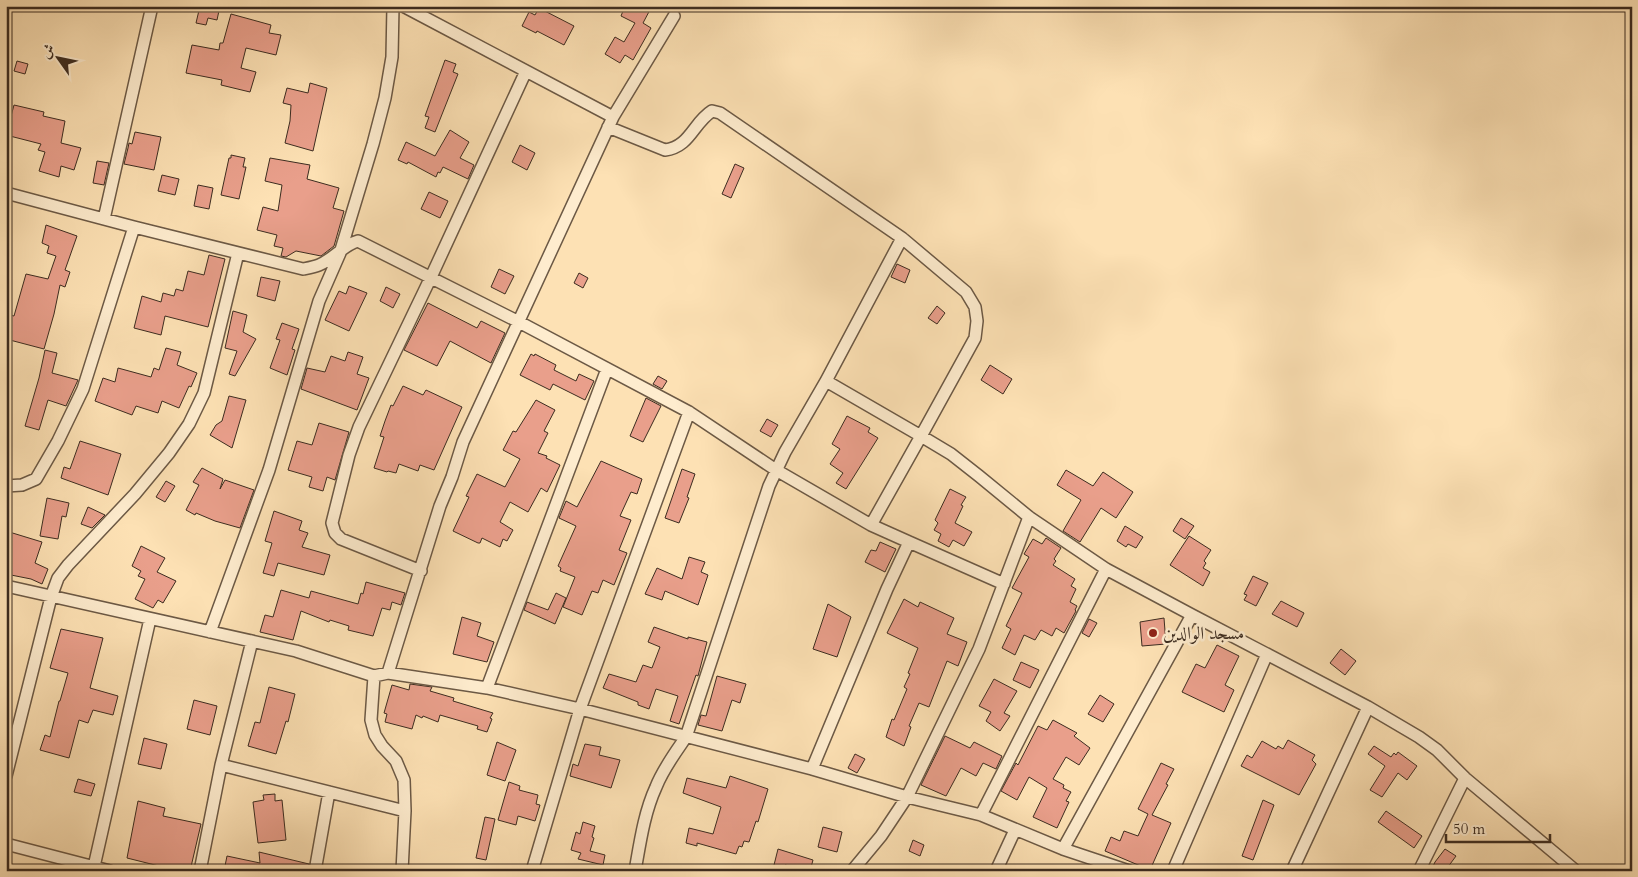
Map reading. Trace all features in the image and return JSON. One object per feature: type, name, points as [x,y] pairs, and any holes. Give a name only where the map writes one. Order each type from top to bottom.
[{"type":"street","points":[[104,219],[152,6]]},
{"type":"street","points":[[210,632],[269,470],[318,301],[340,252],[385,98],[392,57],[393,6]]},
{"type":"street","points":[[403,6],[526,71],[611,122],[665,150],[675,149],[684,143],[704,116],[712,111],[720,113],[902,238],[966,292],[975,307],[977,321],[975,338],[871,525]]},
{"type":"street","points":[[388,673],[440,506],[463,442],[611,122],[674,16]]},
{"type":"street","points":[[421,571],[341,539],[335,533],[332,522],[349,455],[359,427],[431,278],[526,71]]},
{"type":"street","points":[[6,193],[303,269],[320,265],[349,244],[358,241],[520,322],[689,412],[776,470],[871,525],[1004,584]]},
{"type":"street","points":[[6,486],[22,486],[36,479],[58,441],[83,389],[134,227]]},
{"type":"street","points":[[635,871],[648,810],[655,788],[667,765],[686,737],[776,470],[902,238]]},
{"type":"street","points":[[6,776],[51,597],[58,578],[135,494],[189,424],[204,393],[238,253]]},
{"type":"street","points":[[487,688],[607,368]]},
{"type":"street","points":[[826,381],[951,454],[1029,517],[1106,568],[1419,736],[1465,778],[1576,871]]},
{"type":"street","points":[[532,871],[580,709],[689,412]]},
{"type":"street","points":[[852,871],[881,836],[907,798],[979,649],[1029,517]]},
{"type":"street","points":[[812,769],[887,589],[909,542]]},
{"type":"street","points":[[981,815],[1106,568]]},
{"type":"street","points":[[6,586],[296,650],[374,676],[388,673],[487,688],[580,709],[812,769],[907,798],[981,815],[1063,849],[1114,868],[1129,871]]},
{"type":"street","points":[[1063,849],[1192,615]]},
{"type":"street","points":[[93,869],[150,619]]},
{"type":"street","points":[[200,871],[221,765],[252,641]]},
{"type":"street","points":[[1173,871],[1267,654]]},
{"type":"street","points":[[374,676],[371,720],[375,735],[396,761],[404,780],[405,811],[402,871]]},
{"type":"street","points":[[1292,871],[1368,707]]},
{"type":"street","points":[[221,765],[405,811]]},
{"type":"street","points":[[1420,871],[1465,778]]},
{"type":"street","points":[[315,871],[329,792]]},
{"type":"street","points":[[996,871],[1016,830]]},
{"type":"street","points":[[6,844],[93,869],[110,871]]},
{"type":"building","points":[[200,6],[220,6],[217,20],[208,18],[206,25],[196,23]]},
{"type":"building","points":[[625,6],[652,6],[643,23],[651,28],[633,60],[625,55],[620,63],[605,54],[615,37],[624,42],[635,23],[621,16]]},
{"type":"building","points":[[539,8],[574,26],[564,45],[537,31],[536,33],[522,26],[529,12],[535,15]]},
{"type":"building","points":[[231,14],[271,25],[269,33],[281,35],[276,55],[246,48],[241,68],[256,72],[250,92],[221,85],[222,80],[186,73],[192,45],[219,50],[220,43],[223,43]]},
{"type":"building","points":[[445,60],[456,64],[453,72],[458,74],[435,132],[425,128],[429,117],[425,116]]},
{"type":"building","points":[[17,61],[28,64],[25,74],[14,71]]},
{"type":"building","points":[[310,83],[327,88],[313,151],[285,143],[290,121],[291,105],[283,103],[287,88],[308,93]]},
{"type":"building","points":[[14,105],[44,112],[43,116],[65,121],[61,143],[81,148],[74,170],[61,166],[59,177],[39,171],[45,152],[38,150],[41,144],[6,135]]},
{"type":"building","points":[[450,130],[469,142],[460,158],[474,165],[468,179],[443,167],[436,177],[408,162],[407,164],[398,160],[406,142],[435,156]]},
{"type":"building","points":[[135,132],[161,137],[154,170],[124,164],[129,143],[132,144]]},
{"type":"building","points":[[520,145],[535,153],[527,170],[512,162]]},
{"type":"building","points":[[231,155],[245,158],[243,167],[246,167],[239,199],[221,195]]},
{"type":"building","points":[[270,158],[310,165],[307,179],[339,188],[333,208],[344,211],[334,246],[321,256],[296,251],[286,257],[281,256],[283,248],[274,246],[277,235],[257,230],[263,207],[278,211],[282,185],[265,181]]},
{"type":"building","points":[[97,161],[109,163],[104,185],[93,183]]},
{"type":"building","points":[[735,164],[744,168],[731,198],[722,194]]},
{"type":"building","points":[[162,175],[179,179],[175,195],[158,191]]},
{"type":"building","points":[[198,185],[213,188],[209,209],[194,206]]},
{"type":"building","points":[[429,192],[448,201],[440,218],[421,209]]},
{"type":"building","points":[[46,225],[77,236],[65,270],[70,272],[65,287],[60,285],[44,349],[6,339],[6,329],[10,315],[14,316],[26,274],[48,279],[56,256],[47,253],[49,246],[42,243]]},
{"type":"building","points":[[209,255],[225,259],[208,327],[165,316],[161,335],[134,328],[142,296],[161,302],[163,293],[174,296],[176,289],[183,291],[188,271],[204,275]]},
{"type":"building","points":[[897,264],[910,270],[905,283],[891,277]]},
{"type":"building","points":[[499,269],[514,276],[505,294],[491,287]]},
{"type":"building","points":[[579,273],[588,278],[583,288],[574,283]]},
{"type":"building","points":[[261,277],[280,281],[275,301],[257,296]]},
{"type":"building","points":[[349,286],[367,293],[349,331],[325,320],[339,291],[346,294]]},
{"type":"building","points":[[386,287],[400,294],[393,308],[380,301]]},
{"type":"building","points":[[428,303],[477,328],[481,321],[505,333],[491,363],[450,341],[437,366],[404,350]]},
{"type":"building","points":[[937,306],[945,313],[937,324],[928,318]]},
{"type":"building","points":[[233,311],[247,315],[243,332],[256,339],[235,376],[229,374],[237,351],[225,348]]},
{"type":"building","points":[[282,323],[299,329],[292,349],[295,350],[287,375],[270,368],[280,340],[276,339]]},
{"type":"building","points":[[166,348],[181,352],[177,365],[197,373],[179,408],[162,401],[158,413],[136,406],[132,415],[95,401],[103,378],[115,382],[118,368],[151,377],[154,368],[159,370]]},
{"type":"building","points":[[45,350],[57,353],[52,373],[78,380],[66,406],[48,400],[39,430],[25,426]]},
{"type":"building","points":[[348,352],[363,357],[357,374],[369,378],[357,410],[301,389],[307,368],[325,372],[331,356],[345,361]]},
{"type":"building","points":[[531,354],[534,356],[535,354],[556,365],[554,370],[576,381],[579,374],[594,381],[585,400],[553,384],[550,390],[520,375]]},
{"type":"building","points":[[990,365],[1012,379],[1003,394],[981,380]]},
{"type":"building","points":[[658,376],[667,381],[662,389],[653,384]]},
{"type":"building","points":[[403,386],[423,395],[426,390],[462,407],[434,470],[420,465],[418,471],[399,464],[396,473],[374,468],[384,437],[380,436],[385,421],[391,405],[393,406]]},
{"type":"building","points":[[229,396],[246,400],[232,448],[210,435],[216,425],[222,421]]},
{"type":"building","points":[[646,398],[661,406],[643,442],[630,436]]},
{"type":"building","points":[[536,400],[555,410],[544,431],[548,433],[538,453],[547,456],[546,458],[560,465],[547,492],[541,488],[528,512],[510,502],[500,522],[513,530],[507,541],[503,539],[500,547],[482,538],[480,543],[478,543],[453,531],[469,497],[466,496],[477,474],[505,487],[520,459],[503,450],[513,431],[516,432]]},
{"type":"building","points":[[847,416],[870,428],[868,432],[878,438],[846,489],[836,483],[843,473],[830,464],[840,449],[832,444]]},
{"type":"building","points":[[767,419],[778,425],[771,437],[760,431]]},
{"type":"building","points":[[319,423],[349,432],[335,480],[327,477],[323,491],[309,487],[312,477],[288,470],[297,441],[312,445]]},
{"type":"building","points":[[80,441],[121,454],[108,495],[61,478],[64,467],[70,469]]},
{"type":"building","points":[[601,461],[642,479],[637,494],[631,492],[620,516],[631,520],[619,550],[627,553],[614,585],[603,580],[598,593],[592,591],[582,615],[563,607],[575,577],[560,571],[561,568],[558,566],[576,526],[559,518],[566,501],[577,507]]},
{"type":"building","points":[[202,468],[223,479],[220,489],[225,480],[254,490],[240,528],[196,513],[195,515],[186,510],[199,485],[193,482]]},
{"type":"building","points":[[682,469],[695,474],[687,497],[689,498],[679,523],[665,518]]},
{"type":"building","points":[[1066,470],[1093,486],[1103,472],[1133,492],[1116,518],[1101,508],[1080,542],[1063,531],[1081,500],[1057,485]]},
{"type":"building","points":[[166,481],[175,486],[165,502],[156,497]]},
{"type":"building","points":[[950,489],[966,497],[955,523],[972,532],[964,546],[953,540],[949,547],[938,541],[941,534],[934,530],[938,523],[935,520]]},
{"type":"building","points":[[47,498],[69,503],[66,517],[62,516],[58,539],[40,536]]},
{"type":"building","points":[[88,507],[105,515],[92,528],[81,524]]},
{"type":"building","points":[[274,511],[302,521],[299,530],[308,533],[302,547],[330,555],[324,575],[278,563],[274,576],[263,573],[272,543],[265,541]]},
{"type":"building","points":[[1181,518],[1194,526],[1185,539],[1173,531]]},
{"type":"building","points":[[1125,526],[1143,537],[1136,548],[1128,544],[1126,547],[1117,541]]},
{"type":"building","points":[[6,531],[42,542],[35,563],[48,569],[42,584],[31,579],[6,574]]},
{"type":"building","points":[[1189,536],[1211,550],[1204,561],[1206,563],[1203,568],[1210,572],[1203,586],[1170,565]]},
{"type":"building","points":[[1046,538],[1061,548],[1054,559],[1056,561],[1053,565],[1075,579],[1071,586],[1076,589],[1070,602],[1077,606],[1076,611],[1064,633],[1056,628],[1052,636],[1041,630],[1035,640],[1024,635],[1015,655],[1002,648],[1011,629],[1006,626],[1022,593],[1012,588],[1029,557],[1024,554],[1033,539],[1042,544]]},
{"type":"building","points":[[880,542],[896,549],[885,572],[865,562],[871,550],[876,551]]},
{"type":"building","points":[[141,546],[165,558],[157,572],[176,581],[163,603],[158,600],[153,608],[135,599],[145,579],[138,576],[141,571],[132,566]]},
{"type":"building","points":[[689,557],[705,562],[701,572],[708,575],[698,605],[665,591],[662,600],[645,594],[657,568],[682,579]]},
{"type":"building","points":[[1253,576],[1268,583],[1256,606],[1244,600],[1247,595],[1244,594]]},
{"type":"building","points":[[366,582],[405,593],[401,605],[392,602],[390,610],[382,608],[373,636],[348,630],[349,626],[330,620],[329,622],[301,611],[293,640],[260,632],[265,615],[273,617],[281,590],[309,598],[311,591],[358,604]]},
{"type":"building","points":[[556,593],[566,598],[555,624],[524,610],[527,602],[548,610]]},
{"type":"building","points":[[904,599],[918,607],[920,602],[954,618],[947,634],[967,642],[958,666],[947,661],[929,707],[919,703],[909,726],[911,727],[904,746],[886,737],[892,719],[894,720],[907,689],[904,687],[918,648],[887,633]]},
{"type":"building","points":[[1281,601],[1304,613],[1297,627],[1272,614]]},
{"type":"building","points":[[828,604],[851,617],[837,657],[813,649]]},
{"type":"building","points":[[462,617],[481,623],[477,636],[494,642],[487,662],[453,654]]},
{"type":"building","name":"مسجد الوالدين","points":[[1164,618],[1166,644],[1142,646],[1140,622]]},
{"type":"building","points":[[1089,619],[1097,623],[1089,637],[1082,633]]},
{"type":"building","points":[[654,627],[688,639],[688,637],[707,642],[698,676],[696,675],[679,724],[670,721],[678,696],[656,689],[649,709],[638,705],[638,702],[603,688],[609,674],[636,682],[643,665],[652,668],[660,647],[648,642]]},
{"type":"building","points":[[61,629],[103,638],[90,688],[118,696],[113,715],[93,710],[88,723],[79,720],[69,758],[40,750],[45,735],[50,737],[68,673],[50,668]]},
{"type":"building","points":[[1217,645],[1239,656],[1225,685],[1234,690],[1224,712],[1182,692],[1196,664],[1205,668]]},
{"type":"building","points":[[1341,649],[1356,661],[1345,675],[1330,663]]},
{"type":"building","points":[[1021,662],[1039,670],[1030,688],[1013,680]]},
{"type":"building","points":[[717,676],[746,684],[740,703],[732,700],[722,731],[698,725],[701,715],[706,716]]},
{"type":"building","points":[[994,679],[1017,691],[1004,713],[1010,716],[1000,731],[986,721],[991,712],[979,706]]},
{"type":"building","points":[[410,684],[432,687],[430,691],[454,698],[453,701],[493,713],[487,732],[477,729],[478,726],[440,715],[438,722],[416,715],[412,729],[385,722],[387,714],[384,713],[392,685],[409,690]]},
{"type":"building","points":[[269,687],[295,694],[288,722],[286,721],[276,754],[248,746],[255,722],[260,723]]},
{"type":"building","points":[[1100,695],[1114,704],[1103,722],[1088,714]]},
{"type":"building","points":[[194,700],[217,706],[210,735],[187,729]]},
{"type":"building","points":[[1053,720],[1077,733],[1074,736],[1090,748],[1079,765],[1066,757],[1053,779],[1064,785],[1063,788],[1071,792],[1066,801],[1069,802],[1057,828],[1033,817],[1047,788],[1029,777],[1017,800],[1001,791],[1016,763],[1018,765],[1038,726],[1047,730]]},
{"type":"building","points":[[945,736],[970,748],[974,742],[1002,756],[996,769],[983,763],[976,776],[961,768],[946,796],[921,785]]},
{"type":"building","points":[[144,738],[167,744],[161,769],[138,764]]},
{"type":"building","points":[[1288,740],[1315,755],[1312,760],[1316,764],[1299,795],[1241,766],[1247,755],[1252,758],[1262,741],[1276,749],[1278,746],[1283,749]]},
{"type":"building","points":[[497,742],[516,750],[505,781],[487,775]]},
{"type":"building","points":[[585,744],[601,747],[599,755],[620,760],[611,788],[570,776],[573,764],[578,766]]},
{"type":"building","points":[[1374,746],[1391,757],[1394,753],[1396,755],[1398,752],[1417,766],[1407,780],[1398,773],[1382,797],[1370,790],[1385,766],[1368,754]]},
{"type":"building","points":[[855,754],[865,759],[857,773],[848,768]]},
{"type":"building","points":[[1161,763],[1174,769],[1152,815],[1171,823],[1150,870],[1105,851],[1111,837],[1120,841],[1124,831],[1138,836],[1148,814],[1138,809]]},
{"type":"building","points":[[730,776],[768,789],[758,822],[756,821],[749,842],[744,841],[742,847],[739,846],[736,854],[697,843],[697,846],[686,843],[689,828],[713,834],[721,807],[683,793],[687,778],[726,788]]},
{"type":"building","points":[[78,779],[95,784],[91,796],[74,792]]},
{"type":"building","points":[[509,782],[520,786],[519,790],[538,795],[536,804],[540,805],[535,821],[518,816],[516,825],[498,820]]},
{"type":"building","points":[[275,794],[275,801],[282,800],[286,840],[258,843],[253,802],[264,800],[263,795]]},
{"type":"building","points":[[1263,800],[1274,805],[1253,860],[1242,856]]},
{"type":"building","points":[[138,801],[165,808],[163,816],[201,824],[190,871],[179,871],[127,858]]},
{"type":"building","points":[[1386,811],[1422,836],[1414,848],[1378,822]]},
{"type":"building","points":[[485,817],[495,819],[486,860],[476,858]]},
{"type":"building","points":[[583,822],[595,826],[590,851],[605,855],[603,865],[578,859],[581,853],[571,850],[576,832],[580,834]]},
{"type":"building","points":[[823,827],[842,832],[837,852],[818,847]]},
{"type":"building","points":[[913,840],[924,845],[920,856],[909,851]]},
{"type":"building","points":[[778,849],[813,860],[810,871],[785,865],[783,871],[773,869]]},
{"type":"building","points":[[1445,849],[1456,856],[1445,871],[1431,871],[1435,862]]},
{"type":"building","points":[[259,852],[309,864],[308,871],[224,871],[227,856],[260,863]]},
{"type":"place","name":"مسجد الوالدين","points":[[1153,633]]}]
